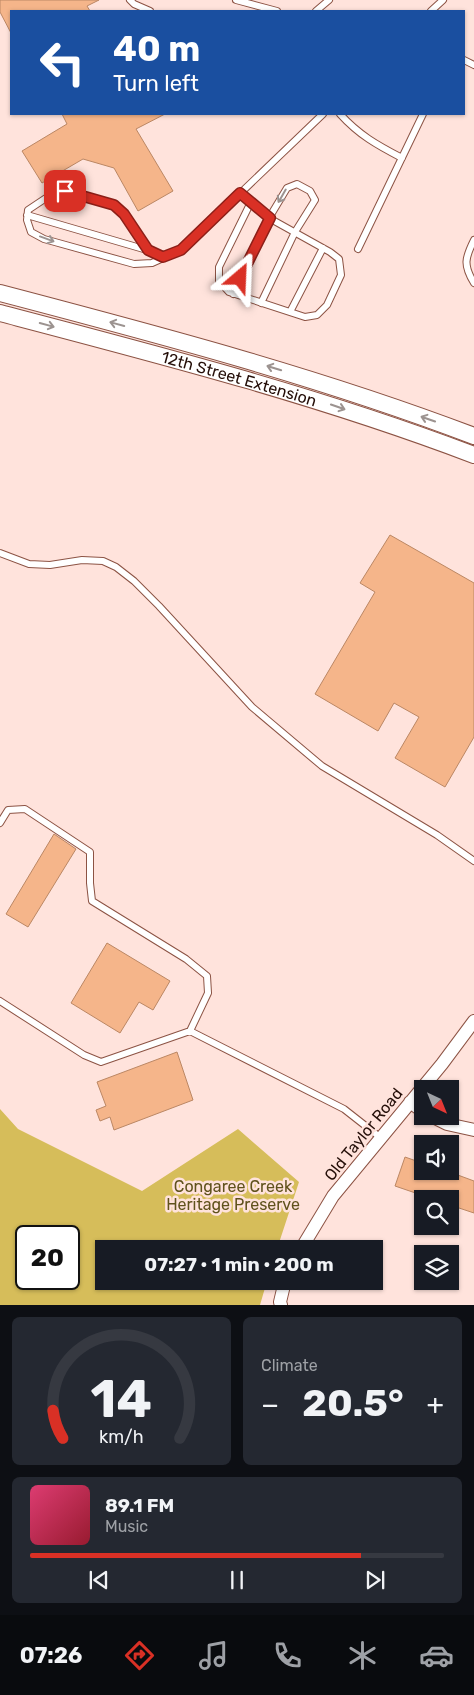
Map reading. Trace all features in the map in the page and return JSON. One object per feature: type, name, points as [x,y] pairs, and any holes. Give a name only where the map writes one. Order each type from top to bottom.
[{"type":"main road","name":"12th Street Extension","points":[[0,293],[223,352],[474,436]]},
{"type":"main road","name":"12th Street Extension","points":[[0,313],[214,370],[330,404],[474,455]]},
{"type":"street","name":"Old Taylor Road","points":[[307,1240],[334,1196],[474,1021]]},
{"type":"street","points":[[410,1102],[414,1105]]},
{"type":"street","points":[[452,1125],[474,1130]]},
{"type":"street","points":[[282,1305],[280,1302],[283,1290]]},
{"type":"lane","points":[[130,0],[134,4],[148,10]]},
{"type":"lane","points":[[236,0],[274,10]]},
{"type":"lane","points":[[317,10],[329,0]]},
{"type":"lane","points":[[432,10],[443,0]]},
{"type":"lane","points":[[148,250],[124,214],[114,205],[65,191],[52,194],[28,210],[27,220],[31,232],[44,239],[134,264],[152,263],[181,250],[322,115]]},
{"type":"lane","points":[[341,115],[353,128],[370,141],[402,158]]},
{"type":"lane","points":[[358,249],[423,115]]},
{"type":"lane","points":[[233,294],[270,218],[287,188],[297,184],[310,191],[315,200],[295,232],[262,303]]},
{"type":"lane","points":[[240,193],[251,202],[270,218],[339,259],[341,275],[327,304],[317,315],[306,317],[233,294],[220,281],[219,267],[251,202]]},
{"type":"lane","points":[[27,214],[148,250],[163,257]]},
{"type":"lane","points":[[474,240],[466,256],[468,274],[474,283]]},
{"type":"lane","points":[[290,312],[323,248]]},
{"type":"lane","points":[[0,553],[29,564],[50,565],[82,560],[103,561],[116,567],[134,581],[153,600],[252,707],[322,766],[437,835],[474,861]]},
{"type":"lane","points":[[0,822],[8,810],[25,809],[90,852],[92,901],[186,959],[207,976],[208,993],[190,1031],[101,1062],[84,1055],[0,1001]]},
{"type":"lane","points":[[190,1031],[344,1109],[381,1138]]},
{"type":"green space","name":"Congaree Creek Heritage Preserve","points":[[0,1109],[18,1129],[142,1191],[238,1129],[299,1182],[280,1240],[95,1240],[95,1290],[264,1290],[260,1305],[0,1305]]},
{"type":"building","points":[[0,0],[99,0],[87,6],[89,10],[10,10],[10,31],[0,12]]},
{"type":"building","points":[[62,115],[163,115],[136,129],[173,191],[138,211],[114,168],[83,159],[42,183],[22,151],[67,124]]},
{"type":"building","points":[[390,535],[474,583],[474,737],[445,787],[395,758],[419,717],[394,703],[378,731],[315,694],[375,592],[360,583]]},
{"type":"building","points":[[54,834],[76,849],[28,927],[6,914]]},
{"type":"building","points":[[107,943],[170,981],[153,1010],[139,1002],[120,1033],[71,1003]]},
{"type":"building","points":[[177,1052],[193,1100],[114,1130],[110,1117],[100,1121],[96,1110],[106,1106],[97,1082]]},
{"type":"building","points":[[405,1157],[414,1160],[414,1180],[459,1180],[459,1175],[474,1181],[474,1213],[459,1208],[459,1190],[414,1190],[414,1192],[395,1186]]},
{"type":"route","points":[[65,191],[114,205],[124,214],[148,250],[163,257],[181,250],[240,193],[270,218],[240,278]]}]
